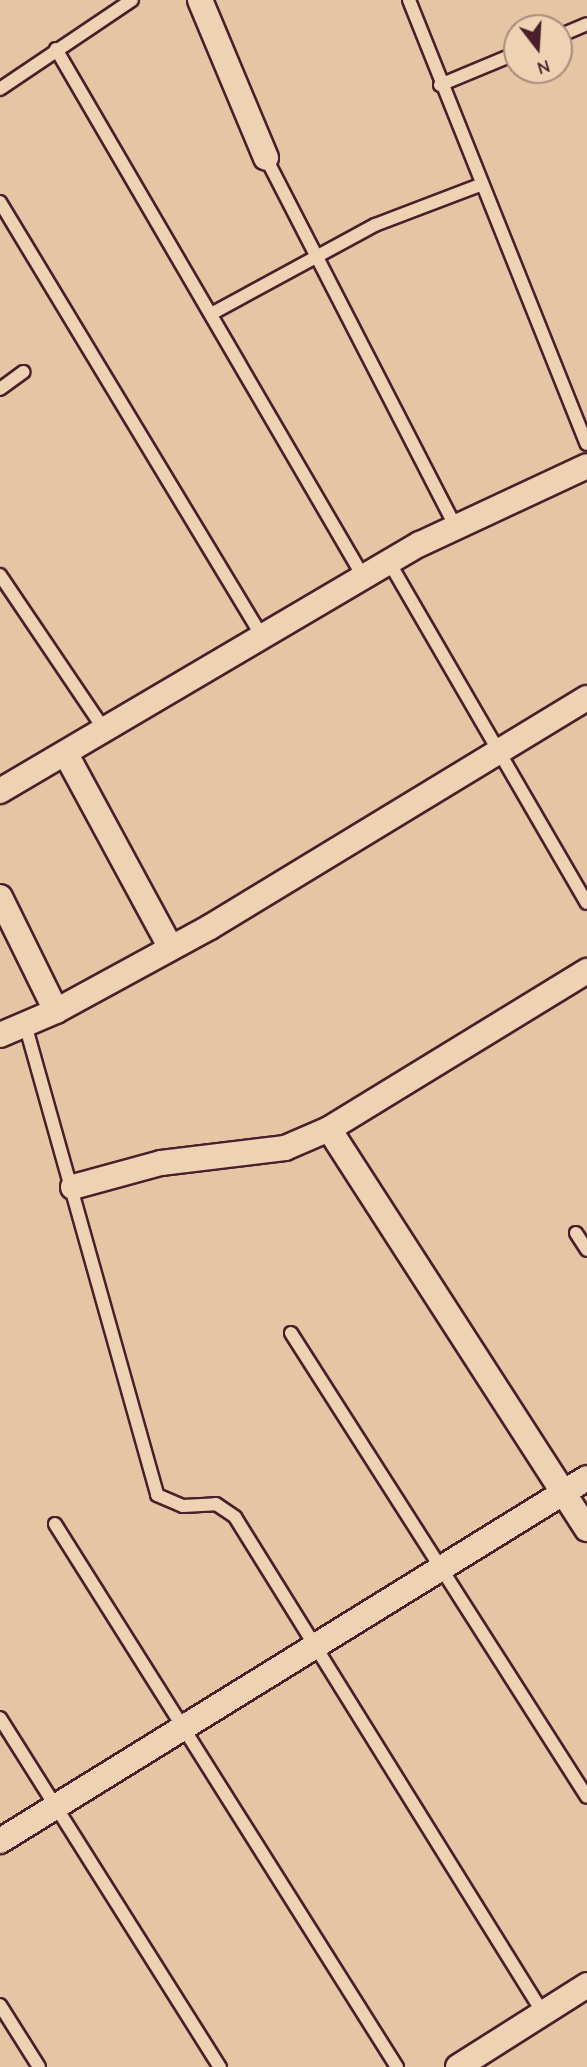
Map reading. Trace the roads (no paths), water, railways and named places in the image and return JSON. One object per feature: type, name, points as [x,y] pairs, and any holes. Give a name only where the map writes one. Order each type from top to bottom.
[{"type":"street","points":[[200,0],[266,158]]},
{"type":"street","points":[[0,791],[67,756],[389,562],[456,527],[587,466]]},
{"type":"street","points":[[0,1035],[56,1011],[171,948],[587,698]]},
{"type":"street","points":[[67,756],[171,948]]},
{"type":"street","points":[[0,897],[56,1011]]},
{"type":"street","points":[[73,1187],[161,1163],[285,1148],[329,1129],[587,971]]},
{"type":"street","points":[[329,1129],[587,1529]]},
{"type":"street","points":[[0,1841],[587,1478]]},
{"type":"street","points":[[458,2067],[587,1984]]},
{"type":"lane","points":[[0,89],[132,0]]},
{"type":"lane","points":[[409,0],[480,185],[587,444]]},
{"type":"lane","points":[[56,49],[364,578]]},
{"type":"lane","points":[[440,85],[503,59]]},
{"type":"lane","points":[[266,158],[456,527]]},
{"type":"lane","points":[[211,314],[316,254],[375,225],[480,185]]},
{"type":"lane","points":[[0,202],[263,638]]},
{"type":"lane","points":[[0,389],[23,372]]},
{"type":"lane","points":[[389,562],[587,903]]},
{"type":"lane","points":[[0,575],[107,732]]},
{"type":"lane","points":[[25,1024],[73,1187],[157,1495],[183,1506],[216,1504],[235,1517],[543,2013]]},
{"type":"lane","points":[[576,1233],[587,1250]]},
{"type":"lane","points":[[291,1333],[587,1797]]},
{"type":"lane","points":[[55,1524],[181,1729],[397,2067]]},
{"type":"lane","points":[[0,1718],[220,2067]]},
{"type":"lane","points":[[0,2005],[39,2067]]}]
